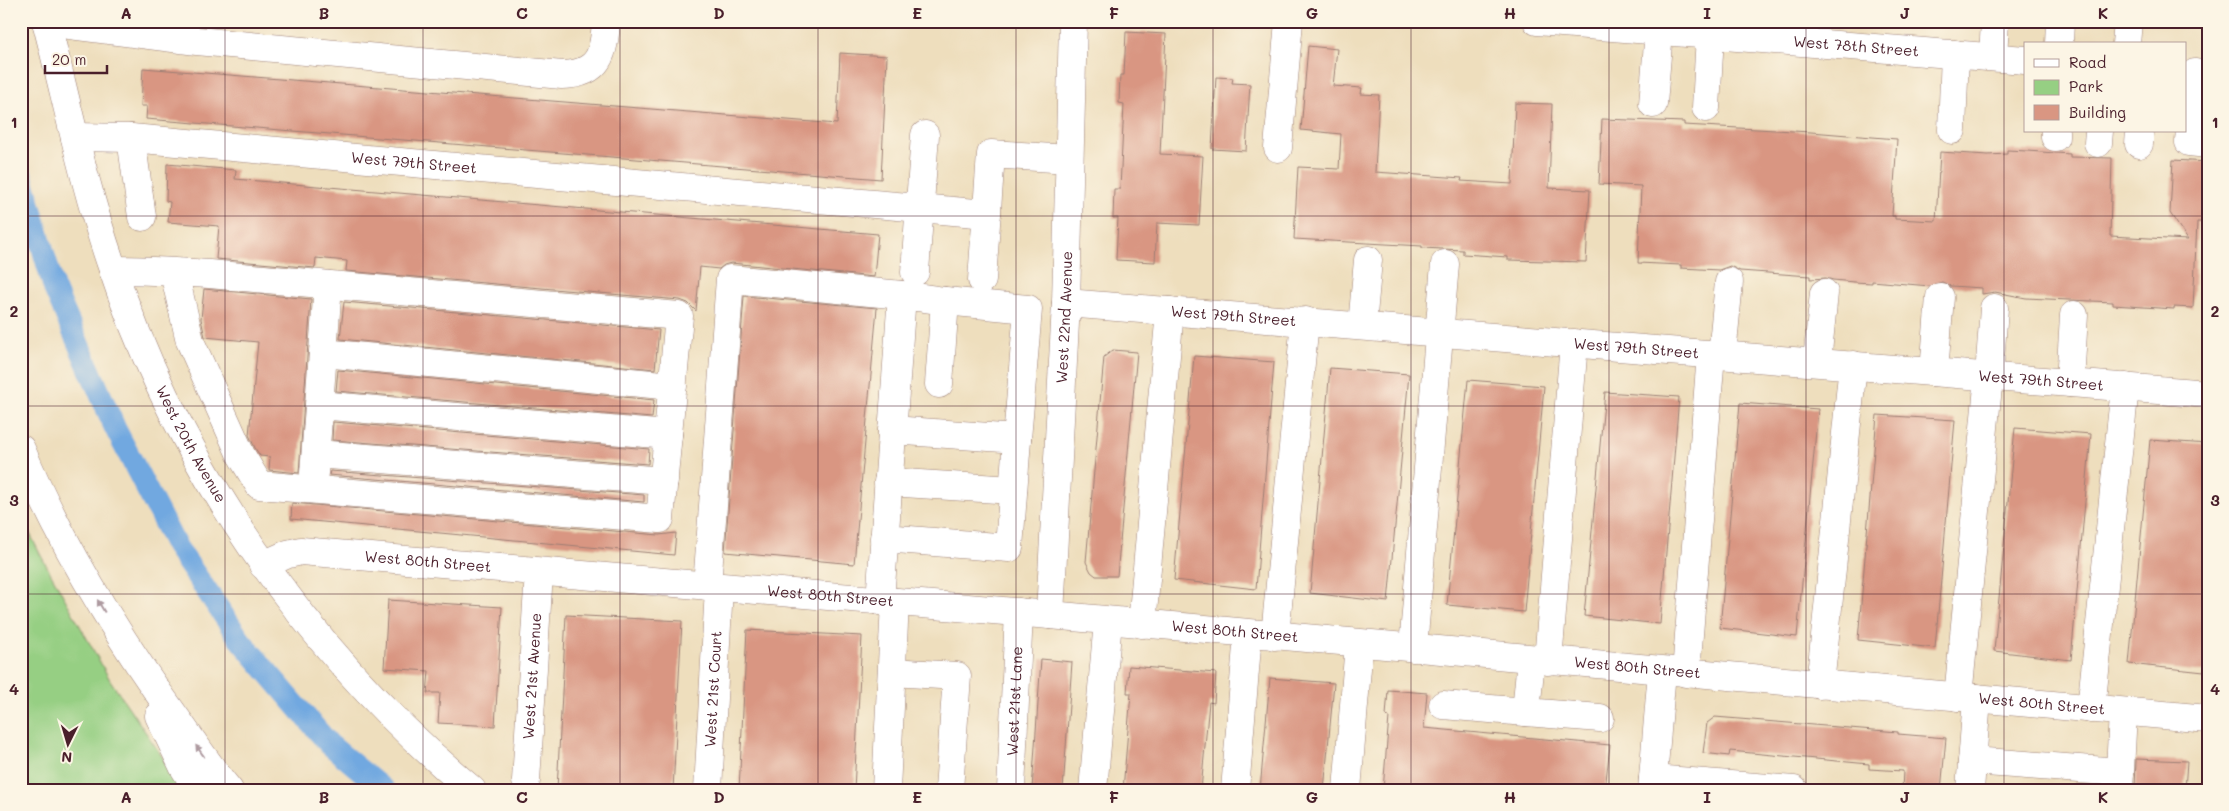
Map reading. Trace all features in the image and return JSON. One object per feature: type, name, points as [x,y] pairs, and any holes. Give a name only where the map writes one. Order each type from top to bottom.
[{"type":"main road","points":[[46,22],[197,41],[573,75],[593,66],[600,57],[605,47],[606,21]]},
{"type":"main road","name":"West 22nd Avenue","points":[[1050,615],[1066,303],[1073,21]]},
{"type":"main road","points":[[1278,148],[1289,21]]},
{"type":"main road","name":"West 78th Street","points":[[1537,21],[2024,60]]},
{"type":"main road","points":[[1994,57],[1995,21]]},
{"type":"main road","points":[[2059,42],[2060,21]]},
{"type":"main road","points":[[2126,42],[2128,21]]},
{"type":"main road","name":"West 20th Avenue","points":[[46,22],[94,212],[113,270],[141,344],[171,408],[210,480],[263,565],[319,637],[364,688],[411,736],[472,790]]},
{"type":"main road","points":[[1653,104],[1659,31]]},
{"type":"main road","points":[[1706,108],[1710,35]]},
{"type":"main road","points":[[1952,130],[1955,54]]},
{"type":"main road","points":[[2196,73],[2189,142],[2208,144]]},
{"type":"main road","points":[[886,790],[892,672],[884,538],[892,430],[908,284],[920,208],[925,135]]},
{"type":"main road","name":"West 79th Street","points":[[75,137],[131,138],[987,214]]},
{"type":"main road","points":[[131,138],[142,217]]},
{"type":"main road","points":[[982,280],[991,154],[1069,159]]},
{"type":"main road","points":[[1362,326],[1368,260]]},
{"type":"main road","points":[[1413,648],[1445,264]]},
{"type":"main road","points":[[113,270],[174,272],[679,316],[660,519],[259,485],[241,455],[190,341],[174,272]]},
{"type":"main road","name":"West 21st Court","points":[[708,790],[713,587],[730,279],[908,284]]},
{"type":"main road","points":[[1729,282],[1717,354],[1674,672],[1653,785],[1794,790]]},
{"type":"main road","points":[[884,538],[1009,548],[1028,310],[945,301],[908,284]]},
{"type":"main road","points":[[313,490],[328,285]]},
{"type":"main road","points":[[1817,362],[1824,293]]},
{"type":"main road","points":[[1934,372],[1940,297]]},
{"type":"main road","points":[[939,384],[945,301]]},
{"type":"main road","name":"West 79th Street","points":[[1066,303],[2208,394]]},
{"type":"main road","points":[[1970,790],[1972,761],[1968,698],[1994,308]]},
{"type":"main road","points":[[1142,624],[1170,311]]},
{"type":"main road","points":[[2070,383],[2074,315]]},
{"type":"main road","points":[[1236,790],[1262,635],[1305,321]]},
{"type":"main road","points":[[1526,712],[1540,660],[1574,343]]},
{"type":"main road","points":[[323,353],[673,386]]},
{"type":"main road","points":[[1820,685],[1853,366]]},
{"type":"main road","points":[[2091,709],[2126,387]]},
{"type":"main road","points":[[320,405],[668,435]]},
{"type":"main road","points":[[892,430],[1017,439]]},
{"type":"main road","points":[[21,449],[59,532],[126,648],[183,766],[198,790]]},
{"type":"main road","points":[[316,454],[664,481]]},
{"type":"main road","points":[[888,482],[1013,490]]},
{"type":"main road","name":"West 80th Street","points":[[263,565],[288,554],[301,551],[1019,612],[2208,719]]},
{"type":"main road","name":"West 21st Avenue","points":[[526,781],[539,572]]},
{"type":"main road","name":"West 21st Lane","points":[[1012,790],[1019,612]]},
{"type":"main road","points":[[1093,790],[1108,621]]},
{"type":"main road","points":[[1346,790],[1359,644]]},
{"type":"main road","points":[[126,648],[229,790]]},
{"type":"main road","points":[[892,672],[957,676],[949,790]]},
{"type":"main road","points":[[1443,705],[1600,718]]},
{"type":"main road","points":[[1972,761],[2119,781],[2123,712]]},
{"type":"green space","points":[[21,516],[110,680],[185,790],[21,790]]},
{"type":"building","points":[[1126,32],[1166,34],[1160,154],[1203,156],[1199,225],[1157,223],[1155,262],[1116,260],[1118,218],[1113,218],[1114,189],[1120,189],[1124,104],[1119,103],[1120,75],[1124,75]]},
{"type":"building","points":[[1308,46],[1337,49],[1333,86],[1362,88],[1361,94],[1379,95],[1375,172],[1462,178],[1461,181],[1512,184],[1515,103],[1552,104],[1549,188],[1590,190],[1586,262],[1508,260],[1508,257],[1463,254],[1463,250],[1294,239],[1298,167],[1339,169],[1341,134],[1301,130]]},
{"type":"building","points":[[840,53],[887,56],[881,179],[146,119],[147,106],[141,106],[143,68],[837,124]]},
{"type":"building","points":[[1216,77],[1233,78],[1232,83],[1250,84],[1246,151],[1212,149]]},
{"type":"building","points":[[1602,119],[1684,122],[1684,125],[1897,139],[1892,216],[1895,216],[1895,219],[1936,221],[1940,152],[1988,155],[2007,154],[2007,150],[2070,154],[2070,157],[2112,158],[2110,236],[2188,240],[2170,213],[2173,160],[2208,162],[2208,222],[2197,222],[2193,308],[2174,307],[2174,309],[2113,305],[2113,302],[2026,298],[1995,292],[1982,294],[1982,288],[1951,286],[1942,282],[1930,286],[1872,281],[1872,283],[1854,282],[1826,278],[1810,279],[1810,276],[1740,271],[1730,266],[1719,270],[1681,268],[1681,265],[1638,263],[1641,186],[1599,184]]},
{"type":"building","points":[[167,164],[236,170],[235,179],[878,234],[874,277],[731,263],[719,269],[700,267],[696,311],[688,303],[680,300],[346,271],[347,261],[316,258],[315,268],[216,259],[219,226],[168,222],[170,202],[166,201]]},
{"type":"building","points":[[204,289],[311,299],[299,473],[269,470],[270,457],[260,456],[255,448],[249,435],[258,342],[205,337],[201,319]]},
{"type":"building","points":[[744,296],[877,308],[854,564],[725,552]]},
{"type":"building","points":[[344,302],[659,330],[655,369],[340,339]]},
{"type":"building","points":[[1113,350],[1137,352],[1117,576],[1096,576],[1091,572],[1086,562],[1104,357]]},
{"type":"building","points":[[1194,356],[1274,362],[1256,589],[1174,580]]},
{"type":"building","points":[[1330,368],[1409,374],[1388,602],[1310,593]]},
{"type":"building","points":[[338,370],[654,400],[652,418],[336,391]]},
{"type":"building","points":[[1468,380],[1544,386],[1524,612],[1447,605]]},
{"type":"building","points":[[1605,392],[1679,397],[1660,624],[1584,616]]},
{"type":"building","points":[[1740,403],[1818,409],[1797,637],[1720,628]]},
{"type":"building","points":[[1877,415],[1955,420],[1935,648],[1858,640]]},
{"type":"building","points":[[333,422],[649,449],[648,464],[332,440]]},
{"type":"building","points":[[2015,428],[2091,434],[2071,660],[1994,651]]},
{"type":"building","points":[[2150,440],[2208,444],[2208,628],[2204,672],[2129,664]]},
{"type":"building","points":[[330,471],[644,495],[644,502],[329,475]]},
{"type":"building","points":[[292,503],[659,535],[676,533],[674,555],[291,519]]},
{"type":"building","points":[[388,600],[502,607],[495,726],[438,723],[440,693],[427,693],[429,671],[384,668]]},
{"type":"building","points":[[566,615],[682,621],[673,790],[557,790]]},
{"type":"building","points":[[747,630],[862,636],[854,790],[739,790]]},
{"type":"building","points":[[1041,659],[1072,662],[1063,790],[1032,790]]},
{"type":"building","points":[[1129,666],[1216,673],[1214,703],[1209,702],[1201,790],[1123,790],[1131,693],[1127,693]]},
{"type":"building","points":[[1270,678],[1334,683],[1324,790],[1260,790]]},
{"type":"building","points":[[1388,690],[1427,693],[1424,728],[1610,745],[1605,790],[1488,790],[1419,784],[1418,790],[1383,790],[1389,717],[1386,716]]},
{"type":"building","points":[[1715,717],[1898,732],[1898,734],[1946,738],[1941,790],[1902,790],[1903,771],[1869,769],[1869,764],[1730,751],[1729,756],[1703,753],[1707,723]]},
{"type":"building","points":[[2136,759],[2187,761],[2185,790],[2135,790]]},
{"type":"waterway","points":[[21,174],[54,288],[115,428],[176,546],[241,641],[329,744],[384,790]]}]
